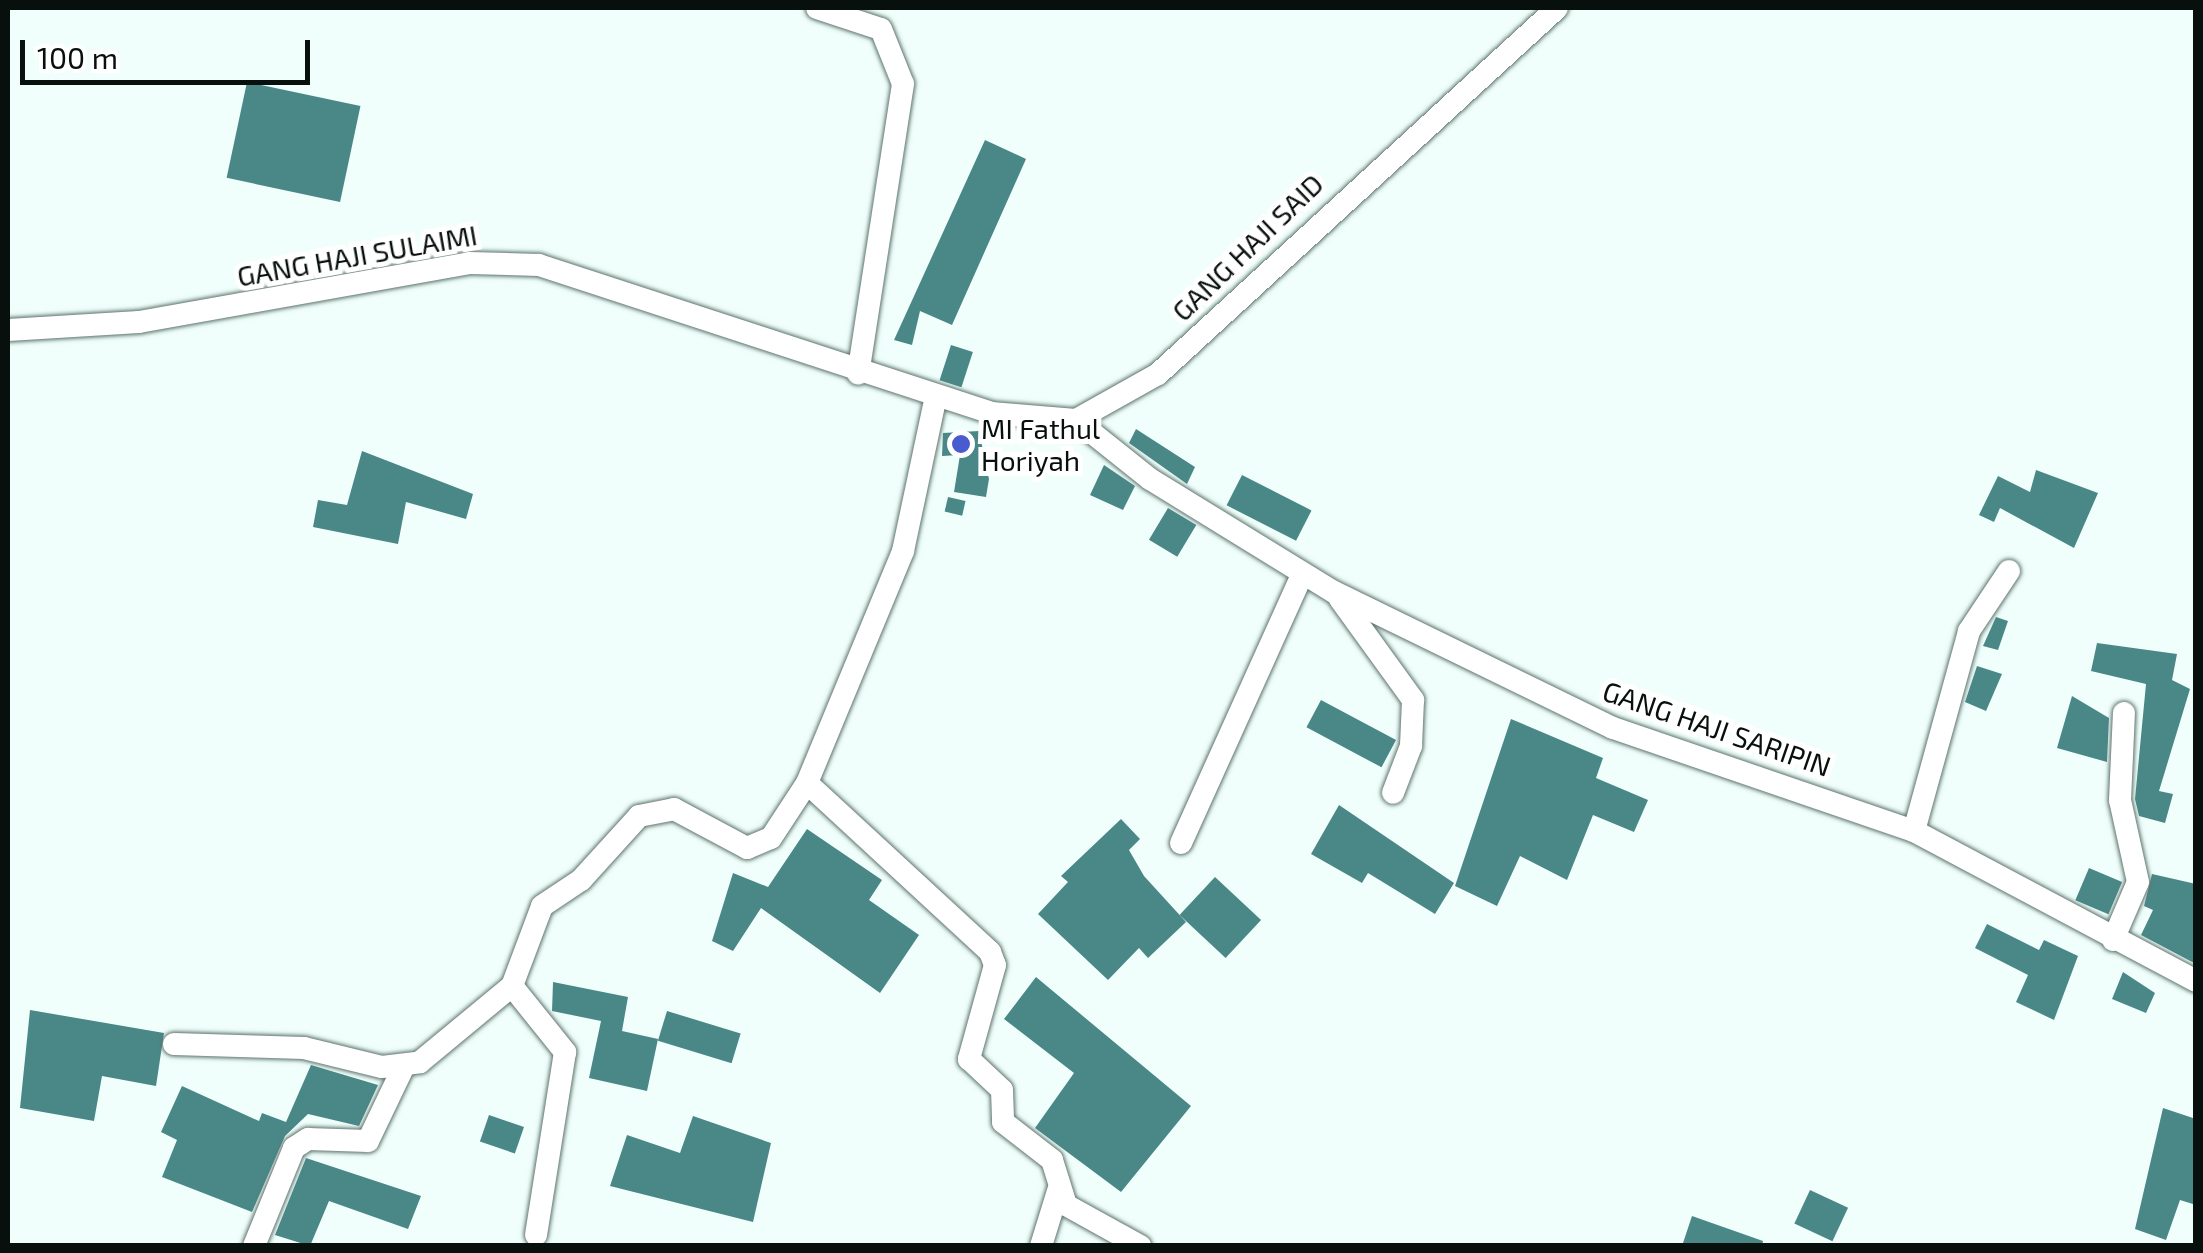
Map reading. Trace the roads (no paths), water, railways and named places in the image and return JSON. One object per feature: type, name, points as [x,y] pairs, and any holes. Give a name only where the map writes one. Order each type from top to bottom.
[{"type":"street","points":[[817,8],[859,13],[895,46],[904,84],[858,374]]},
{"type":"street","name":"GANG HAJI SAID","points":[[1076,420],[1158,374],[1556,8]]},
{"type":"street","name":"GANG HAJI SULAIMI","points":[[8,330],[139,322],[497,262],[565,272],[858,374],[936,396]]},
{"type":"street","points":[[174,1044],[304,1048],[403,1068],[434,1054],[512,986],[542,906],[581,880],[640,816],[674,809],[757,847],[807,784],[908,538],[936,396],[991,413],[1076,420]]},
{"type":"street","name":"GANG HAJI SARIPIN","points":[[1076,420],[1150,479],[1334,592],[1613,728],[1914,831],[2196,981]]},
{"type":"street","points":[[1914,831],[1969,631],[2009,571]]},
{"type":"street","points":[[1182,843],[1302,575]]},
{"type":"street","points":[[1334,592],[1408,681],[1416,720],[1393,793]]},
{"type":"street","points":[[2114,940],[2138,882],[2120,800],[2124,712]]},
{"type":"street","points":[[807,784],[994,958],[966,1050],[1002,1090],[1003,1122],[1052,1160],[1058,1192],[1042,1246]]},
{"type":"street","points":[[512,986],[565,1052],[536,1236]]},
{"type":"street","points":[[254,1246],[294,1148],[308,1139],[368,1140],[403,1068]]},
{"type":"street","points":[[1058,1192],[1140,1246]]},
{"type":"place","name":"MI Fathul Horiyah","points":[[961,444]]}]
